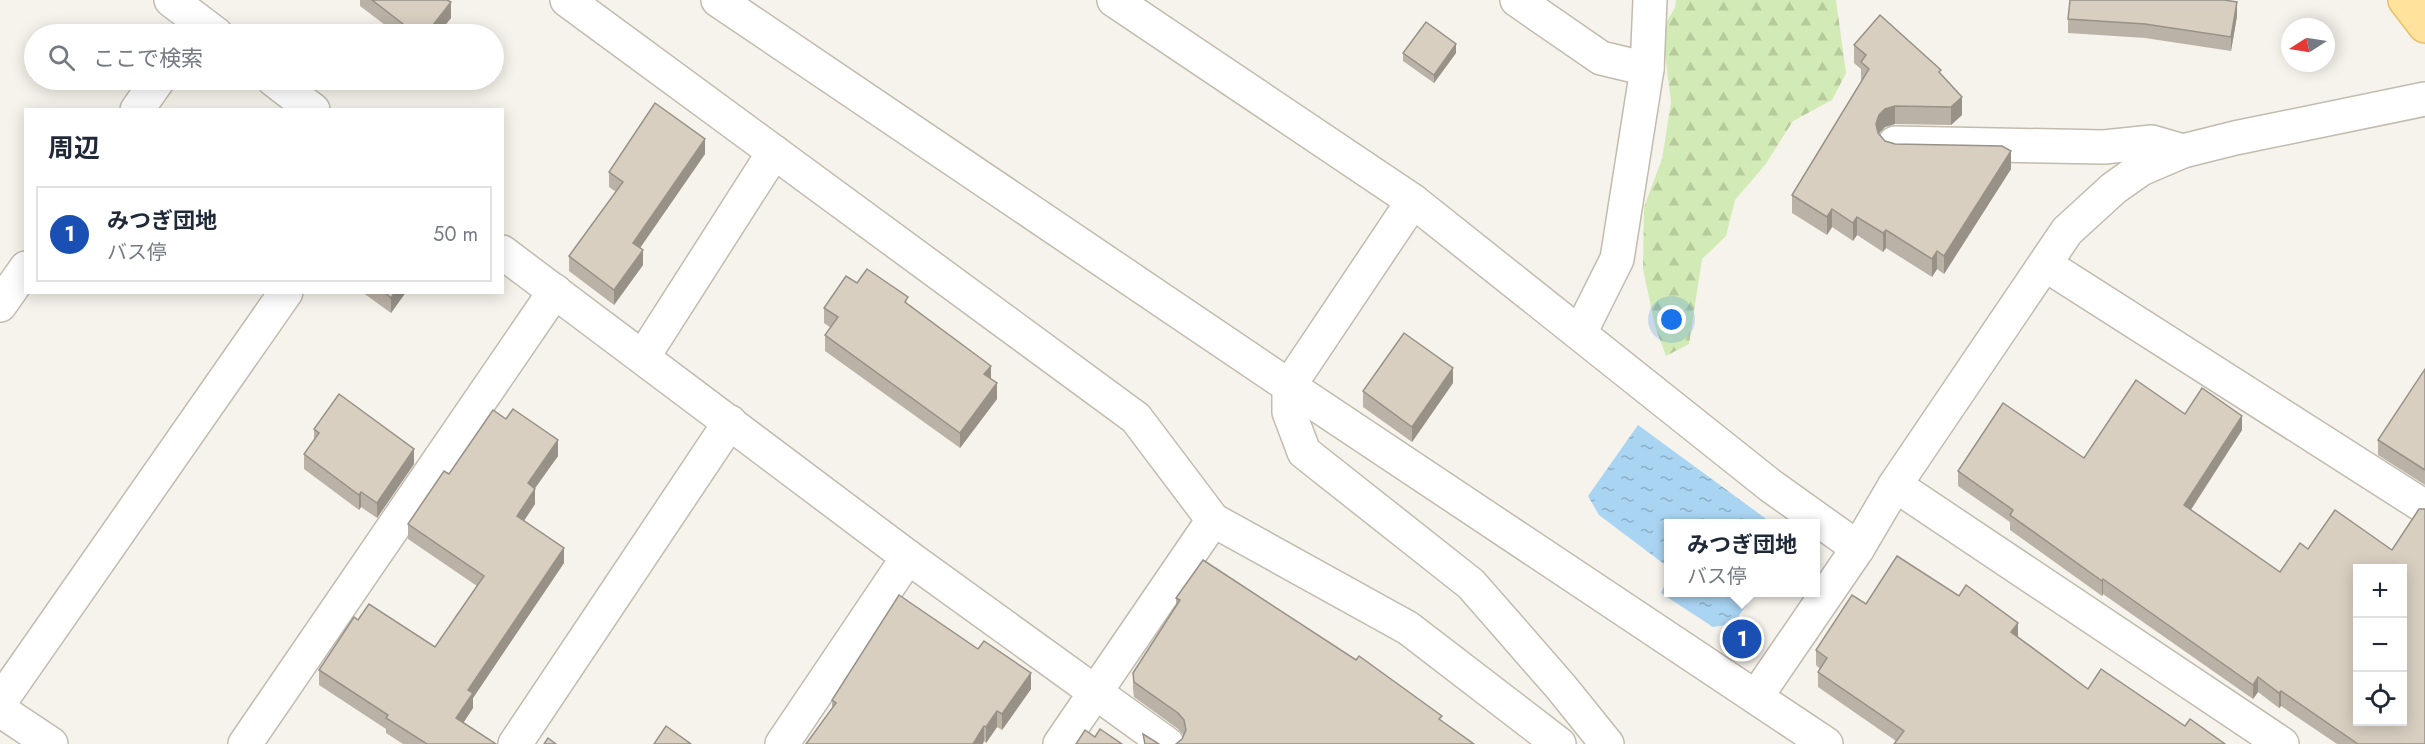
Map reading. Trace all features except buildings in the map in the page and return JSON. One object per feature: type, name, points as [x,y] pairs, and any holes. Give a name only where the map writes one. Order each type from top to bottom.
[{"type":"main road","points":[[2405,0],[2425,26]]},
{"type":"street","points":[[171,0],[205,23]]},
{"type":"street","points":[[567,0],[1136,418],[1214,520],[1408,628],[1559,744]]},
{"type":"street","points":[[1114,0],[1413,201],[1771,486],[1817,519]]},
{"type":"street","points":[[1517,0],[1601,58],[1647,69]]},
{"type":"street","points":[[1580,333],[1617,259],[1647,69],[1650,0]]},
{"type":"street","points":[[726,2],[1289,386],[1826,744]]},
{"type":"street","points":[[138,108],[151,90]]},
{"type":"street","points":[[287,90],[310,108]]},
{"type":"street","points":[[1756,697],[1857,548],[1895,485],[2067,231],[2114,188],[2141,169],[2183,151],[2425,99]]},
{"type":"street","points":[[1895,143],[2104,147],[2152,142],[2183,151]]},
{"type":"street","points":[[643,357],[774,152]]},
{"type":"street","points":[[1413,201],[1289,386],[1289,412],[1304,452],[1471,584],[1561,687],[1607,744]]},
{"type":"street","points":[[504,253],[908,558],[1167,744]]},
{"type":"street","points":[[2046,265],[2425,507]]},
{"type":"street","points":[[0,304],[24,271]]},
{"type":"street","points":[[245,744],[555,291]]},
{"type":"street","points":[[0,702],[285,294]]},
{"type":"street","points":[[515,744],[730,422]]},
{"type":"street","points":[[1895,485],[2282,744]]},
{"type":"street","points":[[1060,744],[1214,520]]},
{"type":"street","points":[[1820,521],[1857,548]]},
{"type":"street","points":[[782,744],[908,558]]},
{"type":"street","points":[[0,710],[51,744]]},
{"type":"green space","points":[[1676,0],[1836,0],[1846,73],[1832,100],[1793,121],[1765,165],[1735,200],[1726,236],[1702,259],[1689,344],[1666,356],[1655,326],[1643,269],[1644,207],[1662,159],[1671,102],[1662,29],[1675,8]]},
{"type":"water","points":[[1638,425],[1766,519],[1664,519],[1664,564],[1599,515],[1588,496]]},
{"type":"water","points":[[1667,597],[1752,597],[1733,624],[1713,627]]},
{"type":"place","name":"みつぎ団地","points":[[1742,639]]}]
